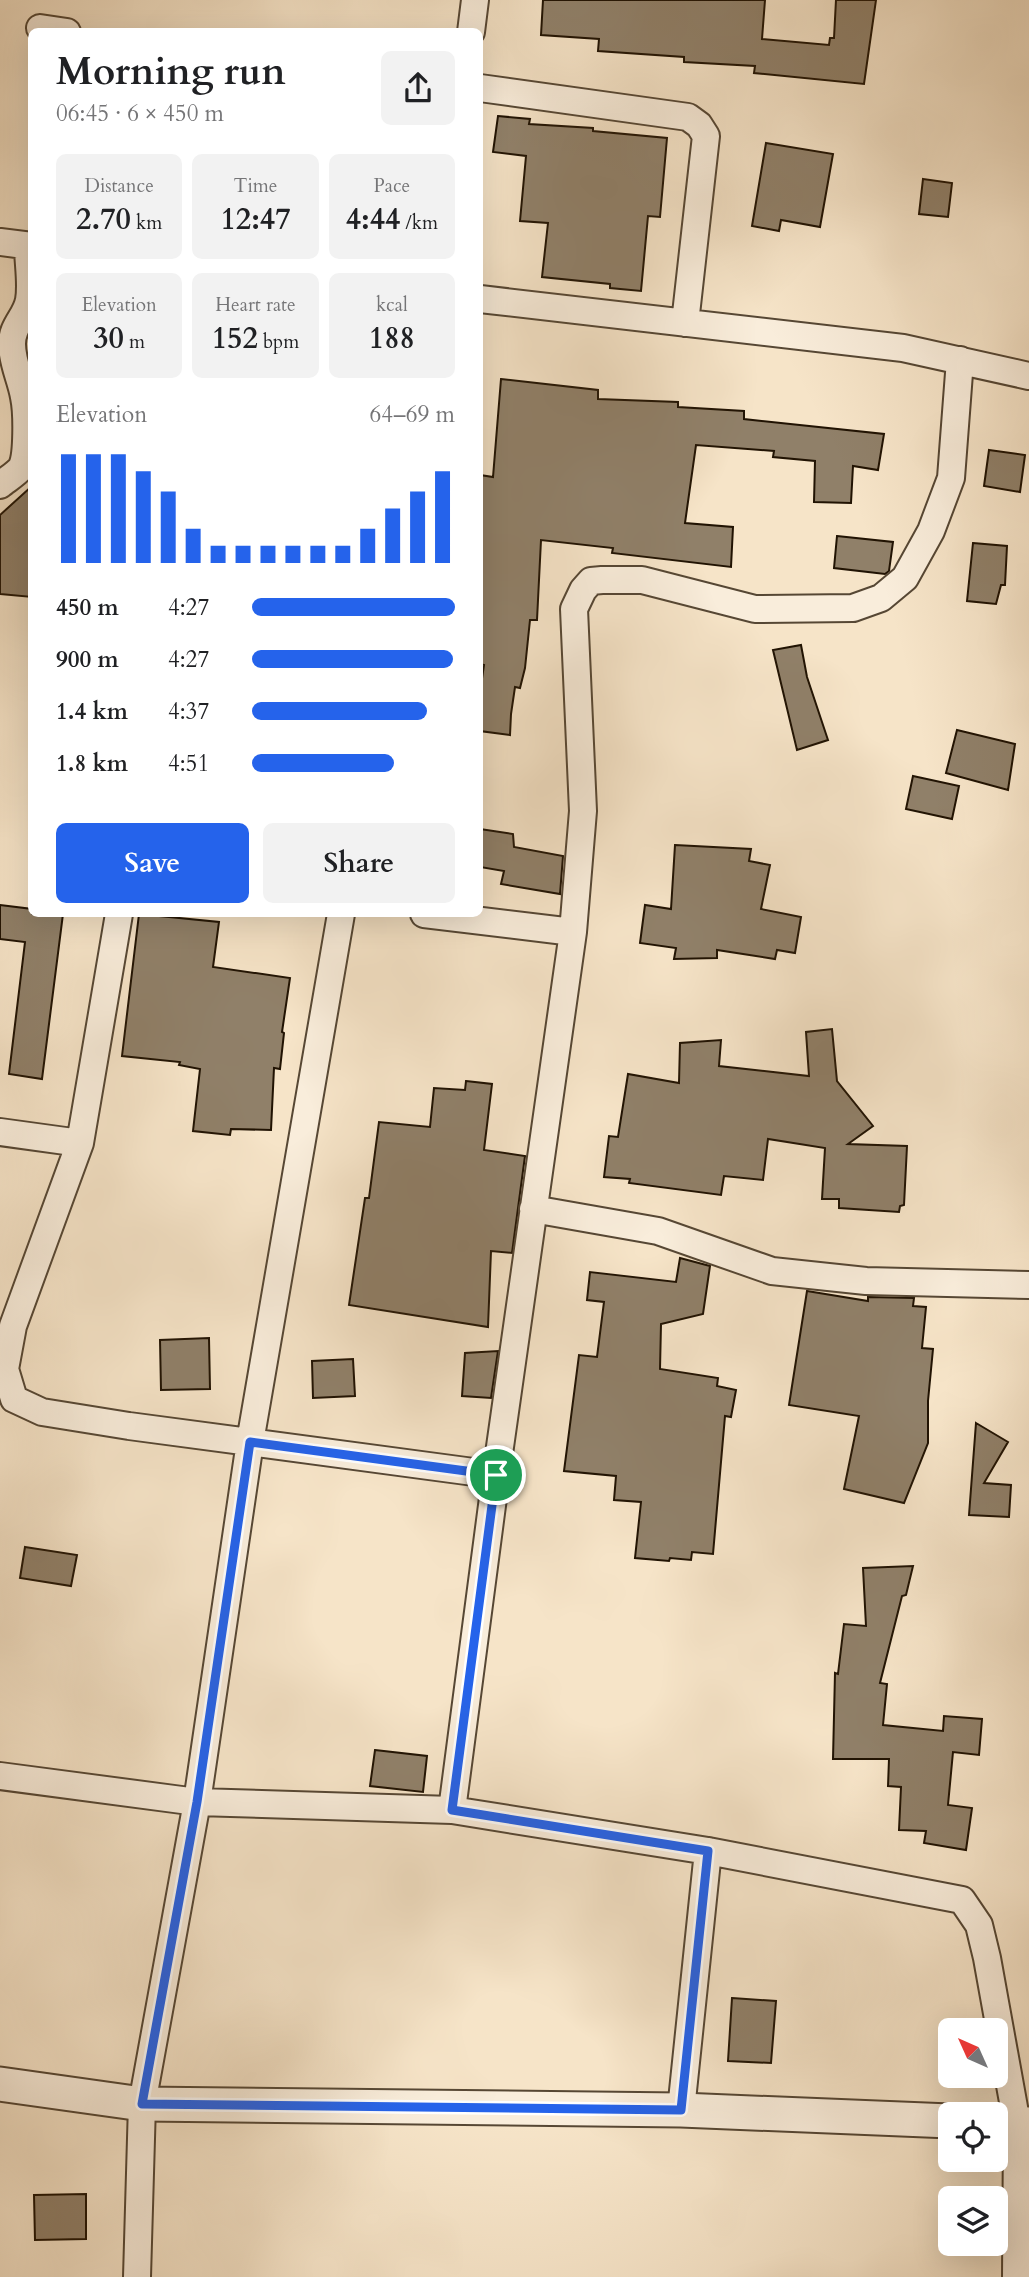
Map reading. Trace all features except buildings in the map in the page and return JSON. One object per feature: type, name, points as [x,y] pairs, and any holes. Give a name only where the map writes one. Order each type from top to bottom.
[{"type":"street","points":[[472,28],[475,0]]},
{"type":"street","points":[[483,88],[688,117],[699,125],[706,136],[685,323]]},
{"type":"street","points":[[0,242],[28,246]]},
{"type":"street","points":[[483,299],[903,348],[1029,376]]},
{"type":"street","points":[[0,485],[21,467],[26,451],[25,399],[6,346],[28,306]]},
{"type":"street","points":[[452,1810],[496,1475],[573,932],[583,811],[574,609],[583,590],[591,581],[642,580],[755,608],[853,608],[881,598],[905,578],[931,531],[951,478],[960,360]]},
{"type":"street","points":[[118,917],[80,1143],[13,1326],[5,1369],[14,1399],[42,1412],[496,1475]]},
{"type":"street","points":[[137,2277],[142,2104],[197,1802],[250,1442],[340,917]]},
{"type":"street","points":[[449,917],[573,932]]},
{"type":"street","points":[[0,1132],[80,1143]]},
{"type":"street","points":[[533,1209],[658,1231],[772,1271],[866,1281],[944,1280],[1029,1285]]},
{"type":"street","points":[[0,1776],[197,1802],[452,1810],[708,1851],[962,1900],[979,1925],[987,1958],[1014,2124],[1016,2277]]},
{"type":"street","points":[[681,2110],[708,1851]]},
{"type":"street","points":[[0,2084],[142,2104],[681,2110],[938,2121]]},
{"type":"route","points":[[250,1442],[496,1475],[452,1810],[708,1851],[681,2110],[142,2104],[197,1802],[250,1442]]}]
